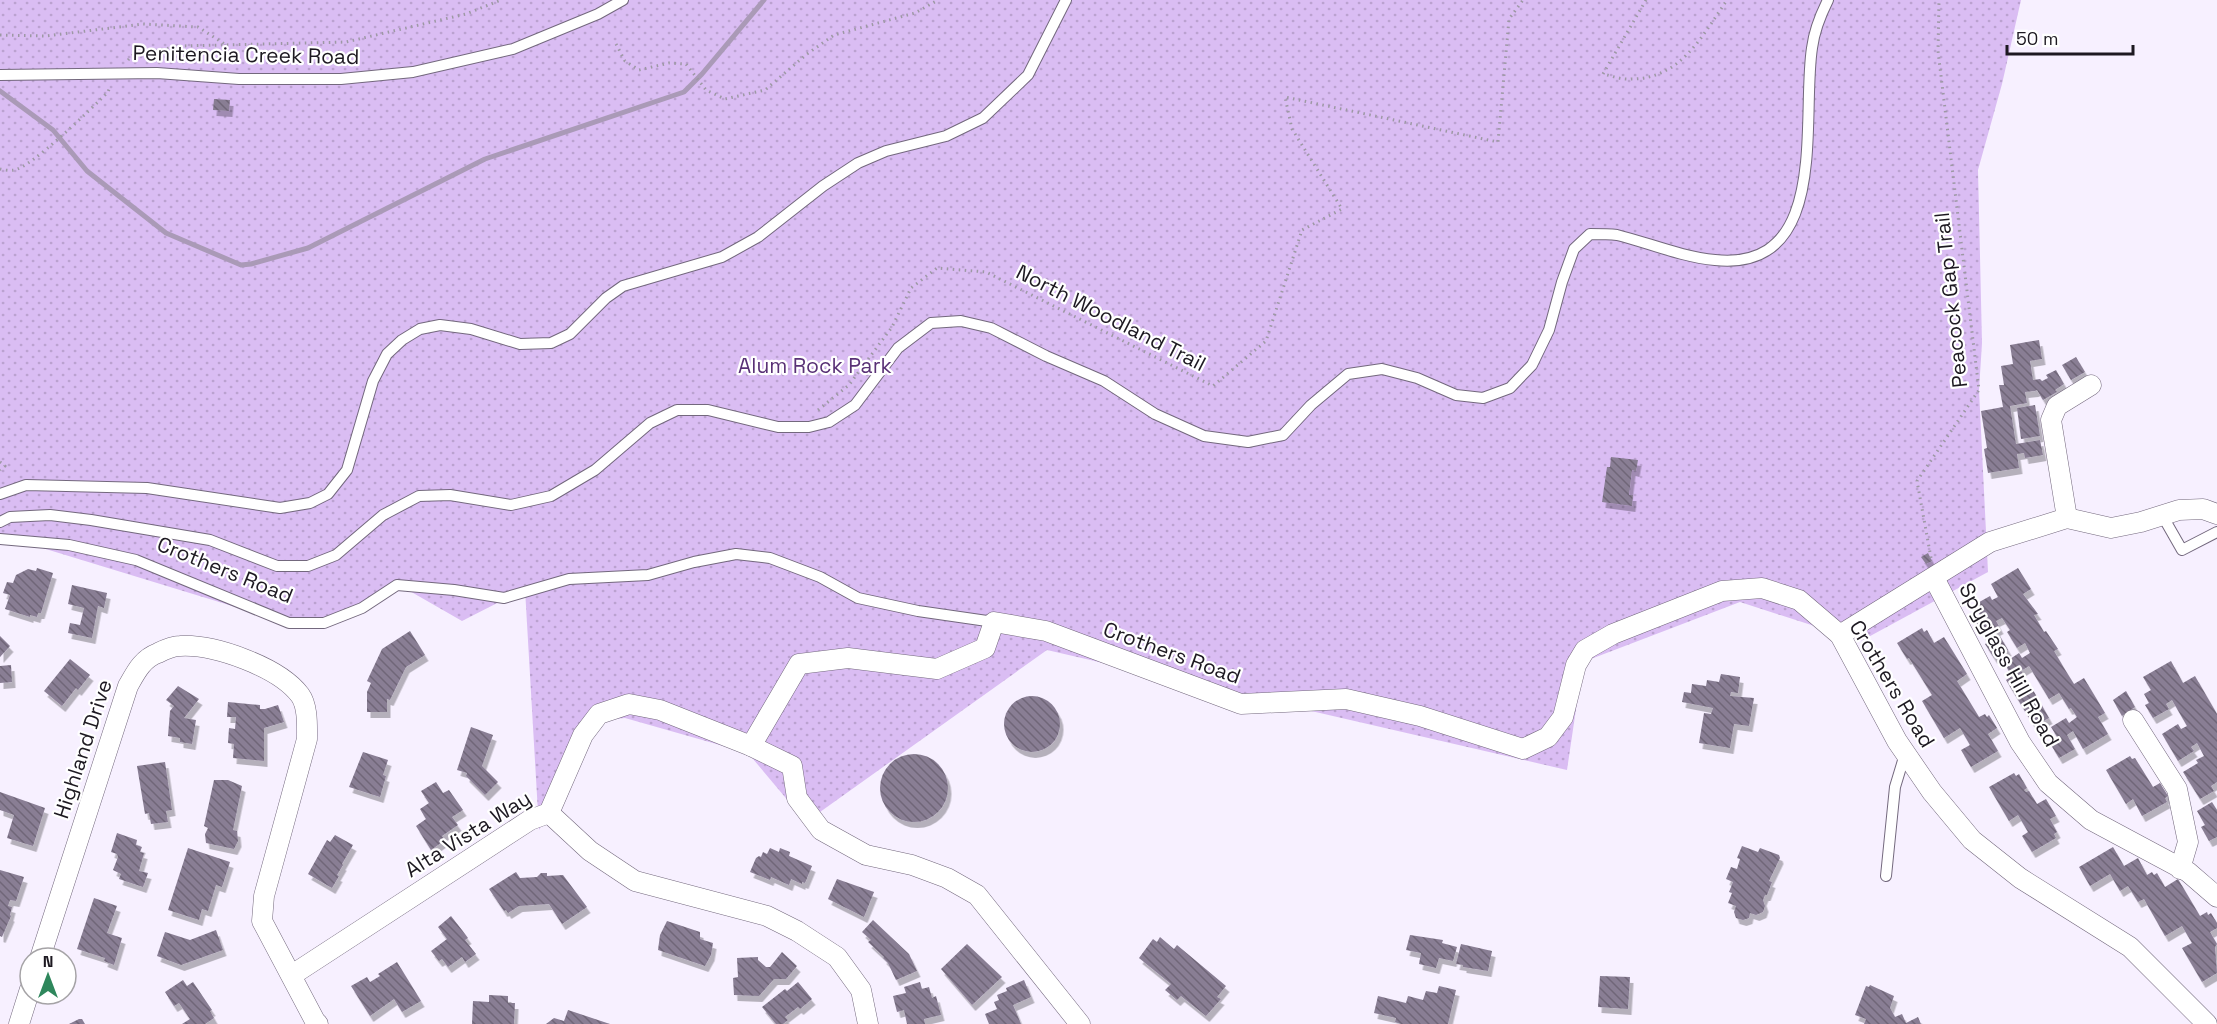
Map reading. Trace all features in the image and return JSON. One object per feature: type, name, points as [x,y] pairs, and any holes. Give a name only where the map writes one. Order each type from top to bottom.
[{"type":"street","points":[[2067,518],[2051,420],[2057,406],[2091,385]]},
{"type":"street","points":[[1840,635],[1990,542],[2067,518],[2111,528],[2179,510],[2203,509],[2217,514]]},
{"type":"street","name":"Spyglass Hill Road","points":[[1934,578],[2020,742],[2048,783],[2091,820],[2188,872],[2217,897]]},
{"type":"street","name":"Crothers Road","points":[[994,621],[1046,631],[1241,704],[1346,699],[1420,716],[1522,749],[1548,737],[1563,717],[1576,665],[1585,650],[1612,634],[1722,591],[1762,588],[1799,600],[1840,635],[1905,754],[1932,792],[1972,840],[2020,878],[2130,947],[2206,1024]]},
{"type":"street","points":[[751,746],[799,664],[848,658],[938,669],[985,648],[994,621]]},
{"type":"street","name":"Highland Drive","points":[[44,946],[128,686],[139,666],[156,653],[178,646],[208,649],[261,665],[286,680],[301,696],[307,717],[307,739],[264,896],[262,921],[292,975]]},
{"type":"street","name":"Alta Vista Way","points":[[292,975],[530,820],[549,813],[583,735],[599,714],[629,704],[660,710],[751,746],[792,766],[797,798],[821,830],[867,855],[912,866],[947,878],[977,895],[1080,1024]]},
{"type":"street","points":[[2133,720],[2177,789],[2188,842],[2180,868]]},
{"type":"street","points":[[549,813],[590,851],[634,881],[767,916],[797,931],[837,957],[861,990],[868,1024]]},
{"type":"street","points":[[292,975],[318,1024]]},
{"type":"street","points":[[19,1024],[25,1006]]},
{"type":"lane","name":"Penitencia Creek Road","points":[[0,75],[157,73],[238,79],[341,79],[413,72],[513,49],[598,14],[623,0]]},
{"type":"lane","points":[[0,494],[26,485],[147,488],[280,508],[310,503],[328,494],[347,470],[373,381],[387,354],[402,339],[420,329],[440,325],[471,329],[520,344],[551,343],[570,334],[606,298],[623,286],[722,257],[758,237],[823,186],[858,163],[886,151],[946,136],[983,118],[1028,75],[1066,0]]},
{"type":"lane","points":[[0,522],[10,518],[50,515],[91,520],[210,540],[277,566],[308,566],[336,555],[383,515],[419,496],[450,495],[511,505],[551,496],[595,470],[650,423],[677,410],[708,410],[778,427],[809,427],[829,422],[855,405],[898,348],[931,323],[961,321],[991,328],[1046,356],[1104,381],[1155,414],[1204,436],[1248,442],[1283,435],[1311,405],[1348,374],[1382,369],[1417,378],[1456,395],[1483,398],[1510,388],[1532,365],[1549,330],[1574,249],[1590,234],[1615,235],[1715,260],[1755,258],[1784,236],[1799,206],[1806,169],[1812,47],[1828,0]]},
{"type":"lane","points":[[2162,515],[2182,550],[2217,532]]},
{"type":"lane","name":"Crothers Road","points":[[0,539],[69,545],[136,560],[289,623],[324,623],[362,608],[397,585],[504,598],[569,579],[648,575],[694,562],[736,554],[770,558],[820,577],[858,598],[918,611],[994,621]]},
{"type":"lane","points":[[1886,876],[1895,788],[1905,754]]},
{"type":"path","points":[[0,170],[15,171],[81,119],[108,92],[114,74],[134,54],[181,46],[346,42],[466,14],[501,0]]},
{"type":"path","points":[[616,44],[625,61],[639,70],[669,63],[686,64],[706,90],[725,99],[765,90],[834,34],[915,13],[938,0]]},
{"type":"path","name":"North Woodland Trail","points":[[814,414],[849,385],[892,327],[911,288],[937,268],[986,272],[1213,386],[1266,341],[1302,230],[1342,209],[1292,129],[1285,97],[1498,142],[1509,20],[1523,0]]},
{"type":"path","points":[[1647,0],[1603,74],[1630,80],[1663,74],[1691,52],[1727,0]]},
{"type":"path","name":"Peacock Gap Trail","points":[[1934,578],[1917,481],[1979,390],[1938,51],[1939,0]]},
{"type":"path","points":[[0,34],[46,36],[143,24],[198,27],[227,45]]},
{"type":"path","points":[[0,462],[5,466],[0,470]]},
{"type":"green space","name":"Alum Rock Park","points":[[0,0],[2021,0],[2002,84],[1978,170],[1982,343],[1979,390],[1988,572],[1861,641],[1740,602],[1583,662],[1567,770],[1047,650],[806,822],[748,753],[625,718],[603,720],[589,740],[539,830],[525,589],[462,621],[401,586],[326,626],[275,619],[0,535]]},
{"type":"building","points":[[214,99],[230,100],[229,111],[213,110]]},
{"type":"building","points":[[2039,340],[2042,359],[2030,361],[2033,380],[2042,381],[2048,378],[2046,375],[2056,370],[2064,384],[2055,390],[2057,392],[2043,400],[2037,390],[2025,392],[2027,403],[2010,406],[2016,444],[2040,440],[2043,455],[2025,458],[2024,453],[2017,454],[2019,468],[1988,473],[1984,449],[1987,448],[1981,411],[2003,407],[1999,385],[2004,385],[2001,366],[2013,364],[2010,345]]},
{"type":"building","points":[[2076,357],[2085,372],[2071,380],[2062,365]]},
{"type":"building","points":[[2035,405],[2040,436],[2021,439],[2017,408]]},
{"type":"building","points":[[1611,457],[1638,460],[1636,471],[1632,470],[1629,495],[1633,495],[1632,506],[1602,502],[1607,467],[1610,467]]},
{"type":"building","points":[[1928,553],[1932,561],[1926,564],[1921,557]]},
{"type":"building","points":[[37,568],[53,573],[41,613],[38,613],[37,617],[30,615],[30,617],[5,609],[10,595],[3,593],[7,582],[13,583],[16,575],[28,569],[36,571]]},
{"type":"building","points":[[2018,568],[2031,589],[2023,594],[2038,614],[2034,615],[2044,632],[2046,631],[2058,649],[2054,651],[2064,668],[2074,684],[2084,678],[2105,713],[2098,717],[2108,734],[2083,749],[2073,731],[2067,735],[2075,749],[2059,758],[2051,745],[2059,740],[2051,727],[2066,718],[2069,723],[2077,717],[2059,693],[2049,699],[2029,666],[2021,671],[2029,684],[2023,688],[2027,694],[2033,690],[2049,718],[2034,726],[2006,680],[2012,676],[2004,663],[2019,653],[2022,658],[2030,653],[2025,643],[2017,648],[2002,618],[1996,621],[2000,628],[1984,637],[1976,622],[1982,618],[1974,605],[1990,596],[1992,600],[1998,597],[1991,584]]},
{"type":"building","points":[[72,585],[107,593],[104,608],[98,606],[92,638],[68,633],[70,623],[80,625],[84,608],[68,604]]},
{"type":"building","points":[[1922,628],[1924,632],[1927,630],[1934,643],[1944,637],[1967,674],[1957,681],[1979,717],[1989,715],[1997,728],[1988,734],[1998,751],[1971,767],[1961,750],[1970,745],[1960,728],[1944,738],[1922,701],[1932,695],[1897,643]]},
{"type":"building","points":[[410,631],[425,655],[406,667],[390,700],[387,699],[387,712],[367,712],[367,692],[371,683],[367,681],[382,649]]},
{"type":"building","points":[[0,636],[10,646],[0,657]]},
{"type":"building","points":[[2000,636],[2008,650],[1994,658],[1985,644]]},
{"type":"building","points":[[70,659],[90,675],[62,706],[44,691]]},
{"type":"building","points":[[2171,661],[2183,683],[2195,676],[2217,714],[2217,782],[2211,786],[2214,791],[2200,799],[2183,772],[2198,763],[2196,760],[2204,756],[2197,743],[2191,747],[2194,751],[2178,761],[2162,734],[2178,724],[2181,729],[2187,726],[2172,700],[2166,704],[2169,709],[2153,718],[2145,705],[2149,703],[2144,694],[2151,690],[2143,677]]},
{"type":"building","points":[[11,665],[12,682],[0,683],[0,666]]},
{"type":"building","points":[[1721,674],[1740,677],[1738,693],[1731,692],[1730,696],[1754,698],[1749,726],[1734,724],[1730,748],[1699,743],[1704,713],[1711,714],[1713,708],[1682,702],[1684,692],[1691,693],[1692,684],[1706,686],[1707,680],[1719,682]]},
{"type":"building","points":[[178,686],[199,699],[184,718],[196,720],[192,744],[180,742],[180,738],[168,736],[170,711],[174,706],[166,700]]},
{"type":"building","points":[[2126,691],[2135,707],[2122,716],[2113,700]]},
{"type":"building","points":[[1032,696],[1043,698],[1052,704],[1058,713],[1060,724],[1058,735],[1052,744],[1043,750],[1032,752],[1021,750],[1012,744],[1006,735],[1004,724],[1006,713],[1012,704],[1021,698]]},
{"type":"building","points":[[228,702],[260,705],[260,709],[278,705],[284,722],[264,728],[264,761],[233,758],[234,744],[228,743],[229,728],[235,729],[236,717],[227,717]]},
{"type":"building","points":[[471,727],[493,735],[482,766],[498,782],[485,795],[466,776],[467,773],[457,770]]},
{"type":"building","points":[[363,752],[388,760],[380,797],[349,787]]},
{"type":"building","points":[[914,754],[927,757],[938,764],[945,775],[948,788],[945,801],[938,812],[927,819],[914,822],[901,819],[890,812],[883,801],[880,788],[883,775],[890,764],[901,757]]},
{"type":"building","points":[[2130,756],[2132,759],[2135,758],[2153,787],[2160,783],[2168,796],[2165,798],[2167,802],[2142,816],[2133,799],[2126,804],[2106,770]]},
{"type":"building","points":[[165,762],[172,810],[166,811],[168,822],[151,824],[149,813],[145,814],[137,766]]},
{"type":"building","points":[[2014,773],[2016,776],[2019,774],[2027,788],[2024,790],[2029,791],[2037,804],[2046,799],[2056,816],[2050,819],[2057,832],[2054,834],[2056,838],[2032,852],[2022,836],[2028,832],[2018,815],[2009,821],[1989,787]]},
{"type":"building","points":[[214,780],[228,780],[242,786],[233,830],[237,831],[238,841],[234,849],[206,843],[205,834],[208,828],[204,826]]},
{"type":"building","points":[[436,782],[443,793],[449,790],[463,810],[452,817],[458,825],[442,836],[445,840],[431,850],[416,826],[426,819],[420,809],[429,803],[421,791]]},
{"type":"building","points":[[0,792],[45,808],[33,846],[7,838],[14,815],[0,810]]},
{"type":"building","points":[[2212,802],[2217,810],[2217,837],[2209,841],[2201,827],[2205,825],[2197,811]]},
{"type":"building","points":[[117,833],[137,840],[136,845],[142,847],[140,852],[144,853],[139,871],[148,873],[143,887],[119,879],[121,874],[113,870],[118,857],[117,854],[111,852]]},
{"type":"building","points":[[335,835],[353,845],[332,888],[308,874],[327,840],[330,842]]},
{"type":"building","points":[[1742,846],[1758,852],[1760,848],[1779,855],[1780,858],[1769,881],[1772,882],[1767,895],[1763,900],[1765,906],[1763,912],[1756,915],[1750,913],[1749,918],[1743,920],[1736,918],[1734,912],[1736,906],[1728,903],[1733,882],[1726,879],[1731,867],[1737,869],[1740,859],[1737,858]]},
{"type":"building","points":[[2113,847],[2124,866],[2138,858],[2147,875],[2152,872],[2154,875],[2157,873],[2165,887],[2178,879],[2200,916],[2207,912],[2208,915],[2211,913],[2217,923],[2217,928],[2210,932],[2217,944],[2215,947],[2217,973],[2202,982],[2182,948],[2192,943],[2182,926],[2165,936],[2144,899],[2138,902],[2128,886],[2120,891],[2110,874],[2090,886],[2079,867]]},
{"type":"building","points":[[188,848],[230,862],[222,887],[216,885],[208,911],[202,909],[199,920],[168,910]]},
{"type":"building","points":[[770,848],[779,852],[780,848],[790,852],[789,856],[812,866],[805,883],[791,879],[789,885],[771,877],[770,880],[750,872],[756,858],[761,857],[763,852],[767,854]]},
{"type":"building","points":[[0,870],[24,877],[16,901],[10,900],[8,906],[12,907],[11,916],[2,937],[0,936]]},
{"type":"building","points":[[516,872],[520,878],[537,877],[541,873],[547,873],[547,876],[563,875],[587,907],[562,924],[549,904],[519,906],[508,913],[504,911],[489,889]]},
{"type":"building","points":[[837,879],[874,892],[864,917],[828,899]]},
{"type":"building","points":[[94,898],[117,906],[107,933],[122,938],[114,965],[104,961],[105,958],[78,949]]},
{"type":"building","points":[[451,916],[468,938],[465,940],[476,954],[465,962],[462,957],[448,967],[431,951],[447,939],[438,927]]},
{"type":"building","points":[[873,920],[909,954],[917,971],[896,980],[884,957],[868,942],[871,940],[862,932]]},
{"type":"building","points":[[667,921],[700,932],[700,939],[713,943],[711,955],[705,966],[658,950],[660,935]]},
{"type":"building","points":[[216,930],[223,950],[181,965],[157,956],[165,932],[190,940]]},
{"type":"building","points":[[1410,935],[1443,940],[1442,943],[1457,947],[1453,961],[1439,958],[1436,968],[1419,964],[1421,953],[1406,950]]},
{"type":"building","points":[[1160,937],[1174,949],[1177,945],[1226,986],[1217,997],[1221,999],[1206,1016],[1181,996],[1177,1000],[1165,990],[1171,984],[1139,958],[1153,939],[1157,942]]},
{"type":"building","points":[[967,944],[1002,977],[972,1005],[941,969]]},
{"type":"building","points":[[1461,944],[1492,951],[1488,971],[1456,964]]},
{"type":"building","points":[[782,952],[797,966],[786,979],[774,979],[759,996],[734,995],[733,978],[738,977],[737,958],[758,957],[758,960],[766,967],[770,967]]},
{"type":"building","points":[[397,962],[421,1001],[402,1012],[394,999],[370,1016],[351,986],[367,977],[370,982]]},
{"type":"building","points":[[1600,976],[1630,977],[1628,1009],[1598,1007]]},
{"type":"building","points":[[183,980],[187,986],[193,982],[212,1010],[210,1011],[214,1018],[205,1024],[182,1024],[190,1019],[179,1003],[174,1006],[165,992]]},
{"type":"building","points":[[1024,980],[1031,997],[1013,1005],[1021,1024],[989,1024],[985,1014],[997,1009],[994,1002],[999,1000],[997,995]]},
{"type":"building","points":[[798,982],[812,999],[785,1017],[788,1020],[783,1024],[776,1024],[762,1007]]},
{"type":"building","points":[[920,982],[922,989],[929,987],[932,998],[936,996],[941,1015],[924,1019],[925,1024],[907,1024],[904,1010],[897,1012],[893,996],[906,993],[904,987]]},
{"type":"building","points":[[1870,985],[1894,996],[1890,1008],[1895,1017],[1902,1014],[1906,1023],[1918,1017],[1921,1024],[1864,1024],[1866,1019],[1855,1015],[1866,986]]},
{"type":"building","points":[[1439,986],[1456,990],[1448,1024],[1401,1024],[1395,1022],[1396,1018],[1374,1013],[1378,996],[1406,1003],[1408,996],[1423,1000],[1426,991],[1437,993]]},
{"type":"building","points":[[489,995],[508,996],[508,1003],[515,1003],[514,1024],[472,1024],[473,1001],[489,1002]]},
{"type":"building","points":[[568,1010],[610,1024],[546,1024],[554,1018],[564,1021]]},
{"type":"building","points":[[82,1019],[85,1024],[69,1024]]},
{"type":"waterway","points":[[0,91],[53,130],[87,171],[166,233],[241,265],[251,264],[308,248],[485,159],[684,92],[764,0]]}]
